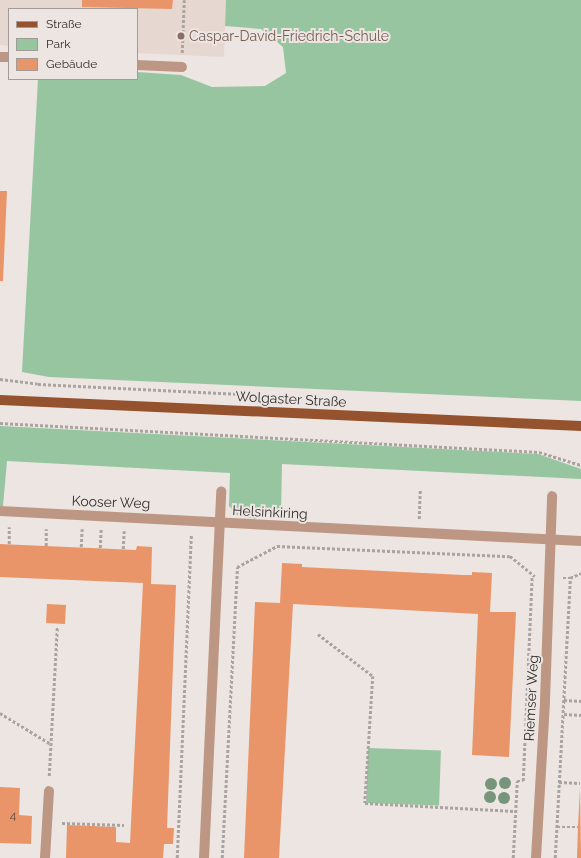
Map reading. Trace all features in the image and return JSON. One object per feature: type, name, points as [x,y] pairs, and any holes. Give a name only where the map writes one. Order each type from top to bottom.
[{"type":"main road","name":"Wolgaster Straße","points":[[0,400],[581,426]]},
{"type":"street","points":[[138,65],[182,67]]},
{"type":"street","points":[[219,524],[221,491]]},
{"type":"street","name":"Riemser Weg","points":[[536,858],[552,496]]},
{"type":"street","name":"Kooser Weg","points":[[0,511],[208,520],[219,524]]},
{"type":"street","name":"Helsinkiring","points":[[204,858],[219,524],[581,541]]},
{"type":"street","points":[[45,858],[49,791]]},
{"type":"path","points":[[182,67],[184,0]]},
{"type":"path","points":[[0,422],[539,452],[581,465]]},
{"type":"path","points":[[419,534],[420,489]]},
{"type":"path","points":[[81,548],[82,522]]},
{"type":"path","points":[[100,548],[101,523]]},
{"type":"path","points":[[123,549],[125,524]]},
{"type":"path","points":[[9,544],[10,525]]},
{"type":"path","points":[[46,526],[46,546]]},
{"type":"path","points":[[177,858],[191,532]]},
{"type":"path","points":[[222,858],[237,567],[277,546],[510,556],[532,576],[523,781],[517,781],[512,858]]},
{"type":"path","points":[[555,858],[570,578]]},
{"type":"path","points":[[49,791],[56,627]]},
{"type":"path","points":[[318,634],[373,676],[365,803],[516,810]]},
{"type":"path","points":[[564,700],[581,701]]},
{"type":"path","points":[[0,713],[51,744]]},
{"type":"path","points":[[563,714],[581,715]]},
{"type":"path","points":[[559,782],[580,783]]},
{"type":"path","points":[[47,822],[124,825]]},
{"type":"path","points":[[557,826],[578,828]]},
{"type":"shaded area","name":"Caspar-David-Friedrich-Schule","points":[[0,0],[226,0],[224,57],[138,53],[138,8],[8,8],[8,46],[0,45]]},
{"type":"green space","points":[[226,0],[581,0],[581,401],[49,377],[22,372],[38,80],[138,80],[138,72],[181,75],[212,87],[265,86],[286,73],[283,47],[261,29],[225,26]]},
{"type":"green space","points":[[0,426],[538,454],[581,469],[581,479],[282,464],[281,513],[257,512],[256,519],[237,515],[229,506],[230,473],[7,461],[3,506],[0,506]]},
{"type":"green space","points":[[368,748],[441,751],[439,806],[366,803]]},
{"type":"building","points":[[82,0],[173,0],[172,9],[82,7]]},
{"type":"building","points":[[0,191],[7,191],[3,281],[0,281]]},
{"type":"building","points":[[0,544],[136,550],[137,546],[152,547],[151,584],[176,585],[167,828],[174,828],[173,844],[164,844],[163,858],[66,858],[67,825],[116,827],[116,842],[130,843],[143,583],[0,577]]},
{"type":"building","points":[[282,563],[302,564],[302,567],[463,575],[472,575],[472,572],[492,573],[490,612],[516,612],[509,757],[472,755],[478,614],[293,604],[279,858],[244,858],[255,602],[280,603]]},
{"type":"building","points":[[47,604],[66,605],[65,624],[46,623]]},
{"type":"building","points":[[0,787],[20,788],[19,815],[32,816],[31,844],[0,843]]},
{"type":"building","points":[[580,788],[581,858],[577,858],[578,827]]},
{"type":"place","name":"Caspar-David-Friedrich-Schule","points":[[181,36]]}]
